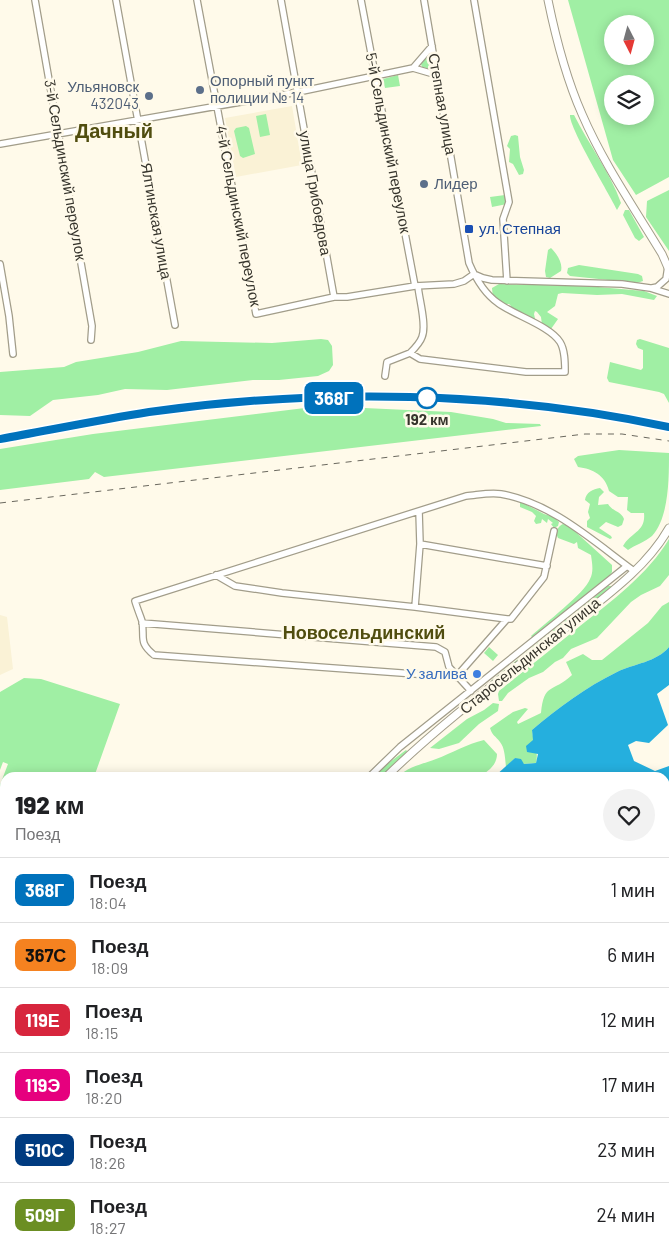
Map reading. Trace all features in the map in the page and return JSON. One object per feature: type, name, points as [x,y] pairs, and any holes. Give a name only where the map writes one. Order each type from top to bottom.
[{"type":"main road","points":[[548,0],[570,83],[582,116],[668,268]]},
{"type":"main road","name":"Старосельдинская улица","points":[[391,772],[417,748],[634,571],[663,539],[669,528]]},
{"type":"street","name":"3-й Сельдинский переулок","points":[[35,0],[92,326],[92,340]]},
{"type":"street","name":"Ялтинская улица","points":[[116,0],[175,325]]},
{"type":"street","name":"4-й Сельдинский переулок","points":[[197,0],[256,314],[334,297]]},
{"type":"street","name":"улица Грибоедова","points":[[281,0],[334,297]]},
{"type":"street","name":"5-й Сельдинский переулок","points":[[361,0],[424,328],[420,342],[410,353]]},
{"type":"street","name":"Степная улица","points":[[410,353],[420,359],[496,369],[526,372],[565,372],[563,350],[560,341],[546,330],[498,303],[474,274],[468,258],[424,0]]},
{"type":"street","points":[[474,0],[509,202],[503,219],[507,281]]},
{"type":"street","points":[[413,68],[432,46]]},
{"type":"street","points":[[0,144],[298,92],[413,68],[437,75]]},
{"type":"street","points":[[0,264],[13,354]]},
{"type":"street","points":[[650,288],[657,287],[666,279],[668,268]]},
{"type":"street","points":[[334,297],[347,297],[416,286],[454,284],[464,281],[474,274],[483,278],[507,281],[593,283],[650,288],[669,294]]},
{"type":"street","points":[[385,376],[386,362],[410,353]]},
{"type":"street","points":[[456,676],[154,655],[142,641],[142,623],[135,601],[466,496],[483,494],[500,493],[544,508],[634,571]]},
{"type":"street","points":[[415,607],[420,544],[419,511]]},
{"type":"street","points":[[456,676],[507,620],[511,619],[544,578],[554,531]]},
{"type":"street","points":[[420,544],[547,566]]},
{"type":"street","points":[[374,772],[409,739],[471,692],[627,566]]},
{"type":"street","points":[[216,575],[235,586],[507,620]]},
{"type":"street","points":[[142,623],[436,647],[444,652],[449,667],[471,692]]},
{"type":"street","points":[[409,739],[417,748]]},
{"type":"shaded area","points":[[292,106],[302,165],[236,177],[225,118]]},
{"type":"shaded area","points":[[0,615],[7,617],[13,669],[0,675]]},
{"type":"green space","points":[[568,0],[669,0],[669,177],[636,195],[613,160]]},
{"type":"green space","points":[[426,55],[430,56],[431,69],[422,67],[421,64]]},
{"type":"green space","points":[[398,75],[400,86],[385,88],[383,79]]},
{"type":"green space","points":[[266,114],[270,135],[260,137],[256,116]]},
{"type":"green space","points":[[570,115],[574,115],[611,180],[621,203],[617,210],[582,146],[571,122]]},
{"type":"green space","points":[[246,126],[249,128],[255,154],[243,158],[240,156],[234,131],[236,128]]},
{"type":"green space","points":[[511,136],[518,136],[520,157],[524,170],[523,174],[519,175],[513,164],[509,162],[510,149],[507,146]]},
{"type":"green space","points":[[669,190],[669,251],[646,217],[647,201]]},
{"type":"green space","points":[[505,195],[507,204],[492,207],[490,197]]},
{"type":"green space","points":[[625,210],[629,210],[644,237],[639,241],[635,238],[623,215]]},
{"type":"green space","points":[[551,248],[559,259],[561,271],[550,278],[546,277],[545,271],[548,250]]},
{"type":"green space","points":[[579,265],[638,274],[642,276],[643,281],[637,283],[570,276],[567,273],[568,268]]},
{"type":"green space","points":[[499,284],[587,286],[644,291],[657,296],[654,300],[622,294],[558,294],[555,306],[547,312],[558,319],[551,329],[542,325],[541,317],[537,312],[535,311],[534,314],[536,323],[512,310],[509,304],[502,304],[493,299],[492,288]]},
{"type":"green space","points":[[640,339],[669,348],[669,403],[664,394],[609,382],[607,378],[610,362],[641,370],[643,368],[643,350],[638,348],[636,344],[637,340]]},
{"type":"green space","points":[[328,340],[332,346],[333,365],[329,371],[318,376],[279,380],[253,380],[167,390],[125,389],[98,395],[53,400],[30,416],[0,415],[0,372],[64,367],[76,362],[138,352],[181,341],[272,343]]},
{"type":"green space","points":[[321,406],[451,412],[506,423],[540,424],[541,426],[104,477],[95,472],[89,479],[0,490],[0,449],[93,434]]},
{"type":"green space","points":[[619,450],[669,453],[667,497],[662,519],[652,536],[628,550],[623,546],[643,524],[644,513],[631,513],[627,510],[628,497],[618,497],[609,491],[605,481],[598,474],[589,469],[578,467],[574,459],[578,456]]},
{"type":"green space","points":[[600,488],[604,492],[599,497],[598,505],[608,504],[612,509],[621,514],[624,519],[622,525],[618,527],[606,522],[599,528],[611,536],[612,538],[610,539],[587,527],[587,521],[590,518],[588,512],[590,504],[585,500],[586,497],[590,491]]},
{"type":"green space","points":[[521,502],[554,517],[559,522],[558,526],[554,528],[551,524],[553,523],[548,519],[547,523],[542,519],[541,523],[536,524],[534,521],[536,516],[532,512],[520,507]]},
{"type":"green space","points":[[563,524],[569,526],[612,565],[612,572],[608,578],[533,638],[531,636],[564,608],[587,585],[591,576],[591,555],[578,548],[577,542],[574,544],[558,538],[557,530]]},
{"type":"green space","points":[[669,539],[669,575],[660,586],[631,602],[597,638],[571,649],[563,658],[543,672],[529,678],[508,693],[502,701],[499,701],[499,691],[629,586],[651,564]]},
{"type":"green space","points":[[608,586],[611,586],[611,589],[493,684],[491,681]]},
{"type":"green space","points":[[669,602],[669,647],[658,656],[623,669],[606,678],[562,706],[532,730],[536,750],[536,763],[524,764],[515,758],[506,767],[503,747],[490,728],[513,712],[525,708],[528,709],[517,722],[518,724],[541,713],[542,703],[547,692],[572,675],[566,662],[583,654],[592,660],[602,660],[648,623],[662,606]]},
{"type":"green space","points":[[489,647],[498,655],[493,661],[484,653]]},
{"type":"green space","points":[[24,678],[41,679],[120,704],[96,772],[5,772],[8,764],[3,762],[0,770],[0,692]]},
{"type":"green space","points":[[493,703],[499,704],[498,711],[479,724],[459,743],[439,749],[430,748],[467,719]]},
{"type":"green space","points":[[484,740],[497,754],[495,762],[486,772],[404,772],[411,768]]},
{"type":"green space","points":[[407,751],[386,772],[378,772]]},
{"type":"water","points":[[669,647],[669,685],[657,694],[668,725],[649,743],[636,741],[628,745],[634,761],[655,771],[669,766],[669,772],[500,772],[515,758],[521,759],[524,764],[536,763],[538,754],[527,752],[526,746],[533,740],[532,730],[562,706],[583,691],[623,669],[664,652]]},
{"type":"railway","points":[[0,439],[149,412],[213,404],[278,399],[344,397],[476,400],[606,415],[669,427]]},
{"type":"railway","points":[[0,503],[585,434],[622,434],[669,441]]},
{"type":"train","name":"368Г","points":[[0,439],[149,412],[234,403],[319,398],[426,398],[510,403],[669,427]]},
{"type":"place","name":"Опорный пункт полиции № 14","points":[[200,90]]},
{"type":"place","name":"Ульяновск 432043","points":[[149,96]]},
{"type":"place","name":"Лидер","points":[[424,184]]},
{"type":"place","name":"ул. Степная","points":[[469,229]]},
{"type":"place","name":"192 км","points":[[427,398]]},
{"type":"place","name":"У залива","points":[[477,674]]},
{"type":"district","name":"Дачный","points":[[114,131]]},
{"type":"district","name":"Новосельдинский","points":[[364,633]]}]
